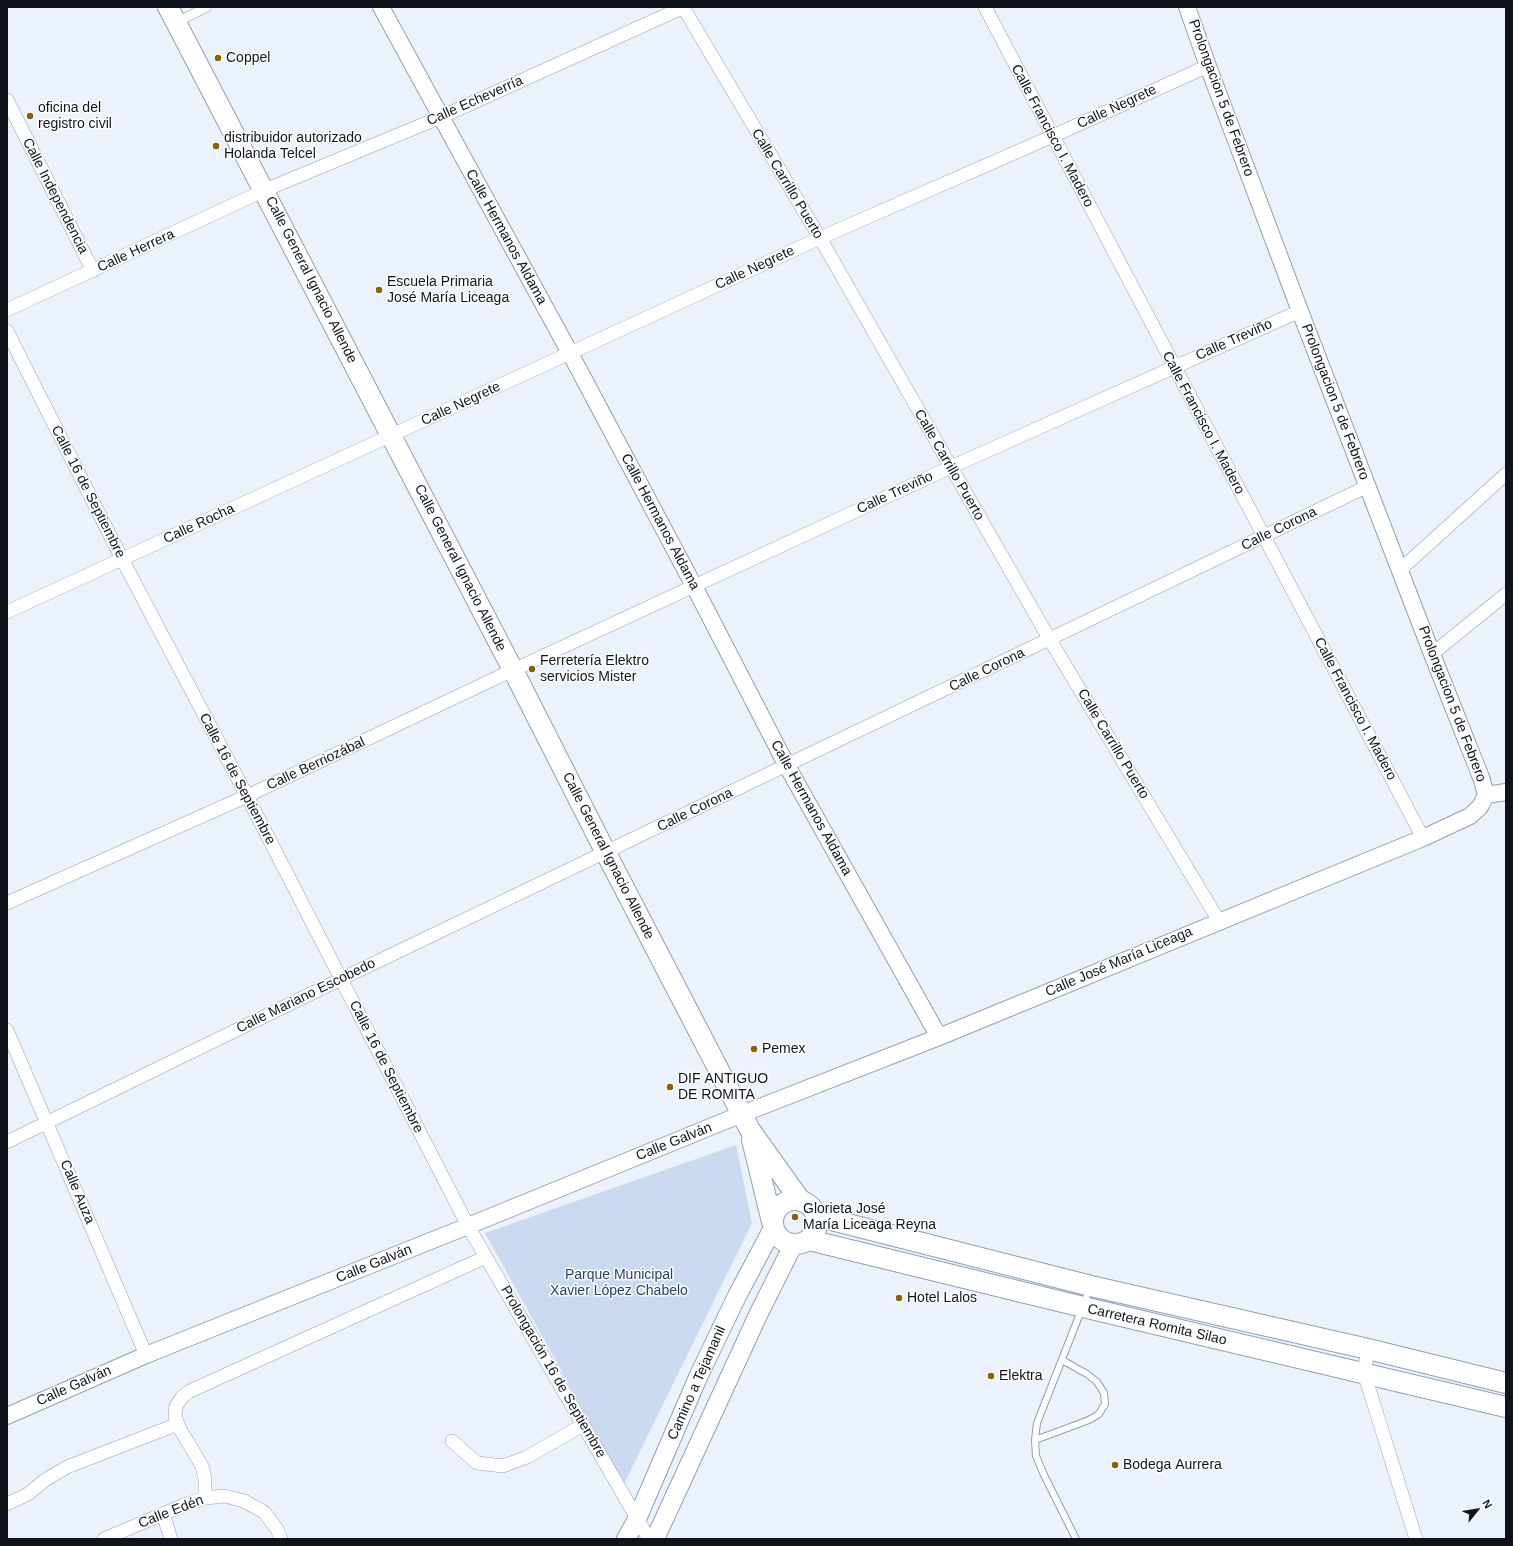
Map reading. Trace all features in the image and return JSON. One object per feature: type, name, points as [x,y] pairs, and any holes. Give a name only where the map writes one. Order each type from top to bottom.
[{"type":"main road","name":"Calle General Ignacio Allende","points":[[172,15],[265,190],[746,1122],[800,1200]]},
{"type":"main road","name":"Calle General Ignacio Allende","points":[[746,1122],[772,1225]]},
{"type":"main road","points":[[792,1200],[800,1200],[807,1204],[813,1209],[816,1216],[817,1225],[814,1233],[801,1242],[784,1242],[777,1236],[772,1225],[776,1210],[784,1202],[792,1200]]},
{"type":"main road","name":"Carretera Romita Silao","points":[[816,1216],[1091,1286],[1368,1349],[1506,1383]]},
{"type":"main road","name":"Camino a Tejamanil","points":[[626,1539],[637,1519],[699,1375],[772,1225]]},
{"type":"main road","name":"Camino a Tejamanil","points":[[655,1539],[758,1315],[801,1242]]},
{"type":"main road","name":"Carretera Romita Silao","points":[[801,1242],[1506,1407]]},
{"type":"street","points":[[172,15],[207,7]]},
{"type":"street","name":"Calle Hermanos Aldama","points":[[381,7],[570,353],[694,586],[787,766],[939,1037]]},
{"type":"street","name":"Calle Echeverría","points":[[265,190],[441,117],[683,7]]},
{"type":"street","name":"Calle Carrillo Puerto","points":[[683,7],[820,238],[1050,640],[1219,921]]},
{"type":"street","name":"Calle Francisco I. Madero","points":[[985,7],[1423,838]]},
{"type":"street","name":"Prolongacion 5 de Febrero","points":[[1188,7],[1208,66],[1300,310],[1482,780],[1486,795],[1506,792]]},
{"type":"street","name":"Calle Negrete","points":[[392,436],[820,238],[1208,66]]},
{"type":"street","name":"Calle Independencia","points":[[7,100],[93,271]]},
{"type":"street","name":"Calle Herrera","points":[[7,310],[265,190]]},
{"type":"street","name":"Calle Treviño","points":[[513,670],[1173,366],[1300,310]]},
{"type":"street","name":"Calle 16 de Septiembre","points":[[7,332],[122,559],[247,796],[468,1226]]},
{"type":"street","name":"Calle Rocha","points":[[7,612],[392,436]]},
{"type":"street","points":[[1400,570],[1506,474]]},
{"type":"street","name":"Calle Corona","points":[[606,853],[1368,486]]},
{"type":"street","points":[[1432,654],[1506,594]]},
{"type":"street","name":"Calle Berriozábal","points":[[7,903],[247,796],[513,670]]},
{"type":"street","name":"Calle José María Liceaga","points":[[746,1122],[939,1037],[1423,838],[1470,816],[1480,807],[1486,795]]},
{"type":"street","name":"Calle Mariano Escobedo","points":[[7,1142],[341,979],[606,853]]},
{"type":"street","name":"Calle Auza","points":[[7,1030],[146,1355]]},
{"type":"street","name":"Calle Galván","points":[[7,1416],[146,1355],[468,1226],[746,1122]]},
{"type":"street","name":"Prolongación 16 de Septiembre","points":[[468,1226],[649,1539]]},
{"type":"street","points":[[205,1498],[205,1479],[202,1466],[175,1417],[176,1406],[182,1397],[190,1391],[486,1257]]},
{"type":"street","points":[[1368,1349],[1364,1373],[1416,1539]]},
{"type":"street","points":[[7,1504],[28,1494],[45,1480],[67,1467],[178,1424]]},
{"type":"street","points":[[452,1441],[477,1462],[503,1466],[527,1457],[583,1425]]},
{"type":"street","name":"Calle Edén","points":[[104,1539],[205,1498],[225,1496],[244,1501],[264,1512],[279,1534]]},
{"type":"street","points":[[163,1514],[171,1539]]},
{"type":"lane","points":[[1076,1539],[1036,1456],[1035,1440],[1037,1423],[1091,1286]]},
{"type":"lane","points":[[1035,1440],[1089,1420],[1099,1414],[1105,1404],[1104,1393],[1097,1382],[1087,1374],[1062,1360]]},
{"type":"green space","name":"Parque Municipal Xavier López Chabelo","points":[[736,1145],[752,1223],[624,1484],[485,1233]]},
{"type":"place","name":"Coppel","points":[[218,58]]},
{"type":"place","name":"oficina del registro civil","points":[[30,116]]},
{"type":"place","name":"distribuidor autorizado Holanda Telcel","points":[[216,146]]},
{"type":"place","name":"Escuela Primaria José María Liceaga","points":[[379,290]]},
{"type":"place","name":"Ferretería Elektro servicios Mister","points":[[532,669]]},
{"type":"place","name":"Pemex","points":[[754,1049]]},
{"type":"place","name":"DIF ANTIGUO DE ROMITA","points":[[670,1087]]},
{"type":"place","name":"Glorieta José María Liceaga Reyna","points":[[795,1217]]},
{"type":"place","name":"Hotel Lalos","points":[[899,1298]]},
{"type":"place","name":"Elektra","points":[[991,1376]]},
{"type":"place","name":"Bodega Aurrera","points":[[1115,1465]]}]
